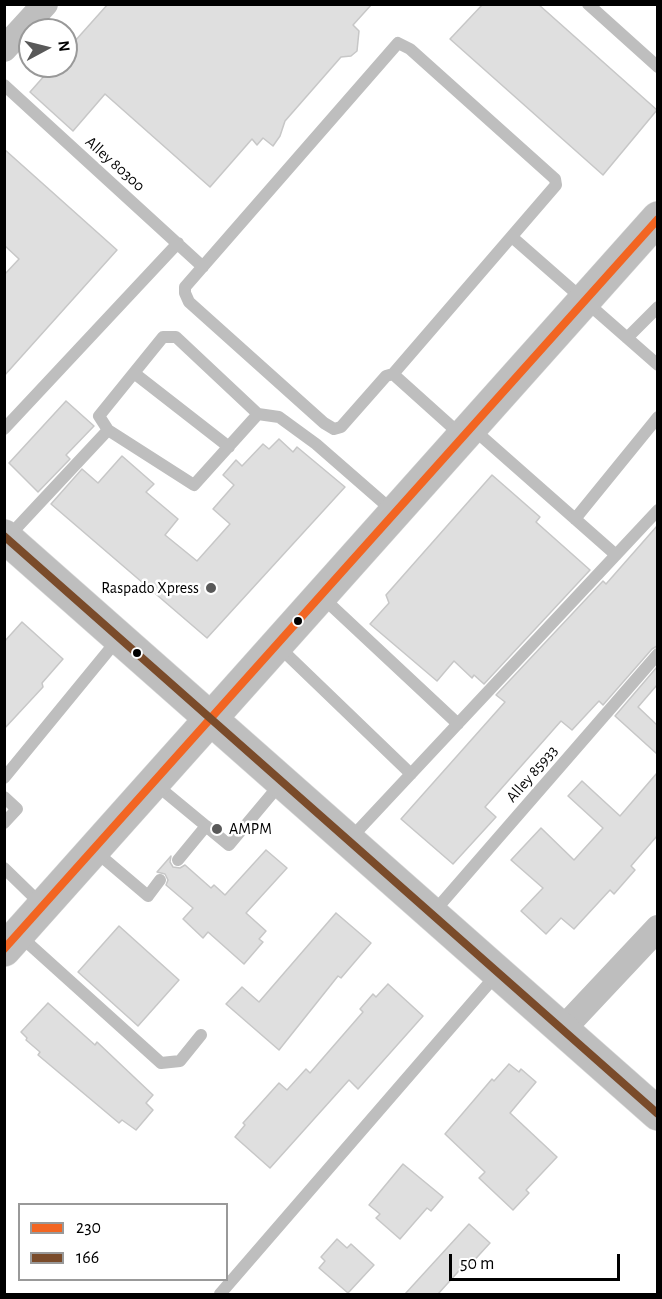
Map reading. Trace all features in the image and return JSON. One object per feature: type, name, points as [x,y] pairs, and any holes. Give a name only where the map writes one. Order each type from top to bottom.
[{"type":"main road","points":[[12,942],[657,218]]},
{"type":"main road","points":[[6,537],[657,1114]]},
{"type":"street","points":[[4,49],[45,4]]},
{"type":"street","points":[[563,1029],[657,928]]},
{"type":"lane","points":[[588,4],[657,67]]},
{"type":"lane","points":[[398,44],[410,49],[555,179],[556,185],[393,374],[386,376],[341,427],[334,429],[324,423],[189,302],[185,287],[203,267],[398,44]]},
{"type":"lane","name":"Alley 80300","points":[[4,85],[203,267]]},
{"type":"lane","points":[[512,237],[657,365]]},
{"type":"lane","points":[[4,429],[178,243]]},
{"type":"lane","points":[[627,338],[657,307]]},
{"type":"lane","points":[[258,414],[194,485],[108,430],[99,416],[163,338],[176,337],[258,414],[279,417],[316,444],[395,512]]},
{"type":"lane","points":[[134,373],[229,447]]},
{"type":"lane","points":[[393,374],[575,519],[616,555]]},
{"type":"lane","points":[[575,519],[657,417]]},
{"type":"lane","points":[[6,537],[108,430]]},
{"type":"lane","points":[[348,841],[657,510]]},
{"type":"lane","points":[[321,596],[458,724]]},
{"type":"lane","points":[[4,778],[119,638]]},
{"type":"lane","points":[[277,645],[411,774]]},
{"type":"lane","name":"Alley 85933","points":[[432,915],[657,654]]},
{"type":"lane","points":[[154,782],[229,845],[282,783]]},
{"type":"lane","points":[[4,797],[17,808],[4,823]]},
{"type":"lane","points":[[178,860],[206,826]]},
{"type":"lane","points":[[94,850],[148,896],[160,880]]},
{"type":"lane","points":[[4,868],[44,906]]},
{"type":"lane","points":[[12,942],[161,1063],[180,1061],[201,1035]]},
{"type":"lane","points":[[220,1294],[498,973]]},
{"type":"building","points":[[108,4],[372,4],[353,25],[359,31],[357,51],[351,56],[341,57],[285,121],[280,136],[273,146],[263,138],[257,145],[252,139],[210,187],[105,94],[73,131],[30,92],[42,78],[78,78],[78,38]]},
{"type":"building","points":[[483,4],[538,4],[657,110],[603,175],[450,39]]},
{"type":"building","points":[[4,149],[117,250],[4,376],[4,275],[19,259],[4,245]]},
{"type":"building","points":[[66,401],[94,426],[66,455],[70,459],[38,492],[9,463]]},
{"type":"building","points":[[279,439],[293,452],[297,447],[345,487],[207,638],[51,504],[82,469],[98,483],[122,456],[154,484],[146,492],[178,519],[165,535],[197,561],[230,524],[213,509],[234,485],[223,475],[236,460],[242,466],[263,444],[269,449]]},
{"type":"building","points":[[492,475],[540,517],[536,522],[590,570],[484,684],[474,675],[472,678],[454,661],[437,681],[370,624],[389,603],[386,595]]},
{"type":"building","points":[[657,526],[657,646],[603,705],[599,701],[572,730],[561,721],[485,807],[496,817],[453,864],[401,819],[505,702],[496,695],[603,581],[606,584]]},
{"type":"building","points":[[22,622],[63,659],[42,683],[43,687],[4,729],[4,642]]},
{"type":"building","points":[[657,667],[657,685],[638,707],[657,725],[657,754],[615,716]]},
{"type":"building","points":[[657,773],[657,836],[631,866],[635,870],[614,894],[610,890],[574,929],[561,918],[546,934],[521,911],[543,888],[511,860],[541,828],[574,860],[603,828],[568,796],[582,781],[620,816]]},
{"type":"building","points":[[266,850],[287,868],[246,913],[266,931],[259,939],[263,942],[244,964],[208,932],[203,938],[183,919],[193,908],[166,885],[168,880],[165,874],[157,872],[171,856],[170,862],[173,867],[180,868],[185,865],[211,888],[214,885],[225,895]]},
{"type":"building","points":[[336,913],[371,943],[341,978],[338,976],[279,1050],[226,1004],[242,987],[259,1002]]},
{"type":"building","points":[[119,926],[179,980],[138,1026],[78,972]]},
{"type":"building","points":[[388,984],[423,1016],[358,1089],[349,1080],[270,1168],[235,1137],[245,1125],[243,1123],[279,1083],[287,1090],[306,1069],[310,1073],[363,1012],[360,1009],[373,994],[376,997]]},
{"type":"building","points":[[48,1003],[95,1045],[97,1042],[153,1095],[146,1103],[153,1110],[136,1130],[122,1120],[119,1123],[38,1055],[40,1052],[26,1040],[27,1038],[21,1032]]},
{"type":"building","points":[[509,1064],[519,1072],[521,1069],[536,1082],[510,1113],[557,1157],[526,1190],[529,1193],[513,1210],[479,1178],[485,1172],[445,1134],[492,1079],[494,1081]]},
{"type":"building","points":[[403,1164],[443,1197],[431,1211],[427,1208],[400,1239],[376,1218],[380,1214],[369,1205]]},
{"type":"building","points":[[469,1224],[490,1243],[469,1266],[466,1263],[438,1294],[405,1294]]},
{"type":"building","points":[[337,1239],[347,1248],[351,1244],[374,1265],[348,1293],[319,1268],[325,1261],[321,1257]]},
{"type":"transit line","name":"230","points":[[4,949],[658,219]]},
{"type":"transit line","name":"166","points":[[4,536],[658,1114]]},
{"type":"place","name":"Raspado Xpress","points":[[211,588]]},
{"type":"place","name":"AMPM","points":[[217,829]]}]
